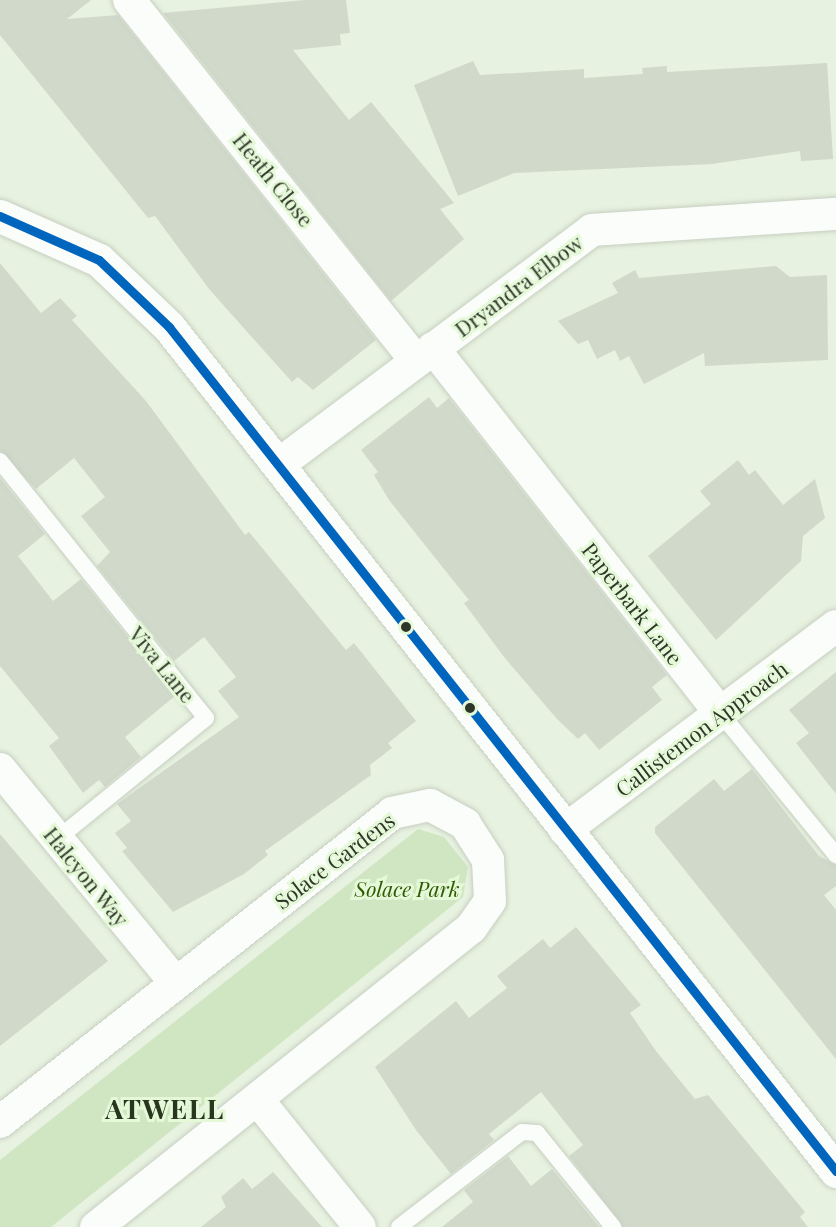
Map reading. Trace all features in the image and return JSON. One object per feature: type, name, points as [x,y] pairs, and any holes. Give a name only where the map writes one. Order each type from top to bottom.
[{"type":"street","name":"Heath Close","points":[[129,0],[425,355]]},
{"type":"street","name":"Dryandra Elbow","points":[[278,465],[592,230],[836,214]]},
{"type":"street","points":[[0,216],[99,260],[169,327],[836,1171]]},
{"type":"street","name":"Paperbark Lane","points":[[425,355],[721,714]]},
{"type":"street","name":"Callistemon Approach","points":[[565,830],[836,626]]},
{"type":"street","name":"Halcyon Way","points":[[0,769],[175,982]]},
{"type":"street","name":"Solace Gardens","points":[[0,1122],[392,813],[430,805],[465,824],[488,871],[490,901],[471,928],[96,1227]]},
{"type":"street","points":[[257,1099],[360,1227]]},
{"type":"lane","name":"Viva Lane","points":[[0,461],[206,718],[57,838]]},
{"type":"lane","name":"Paperbark Lane","points":[[721,714],[836,855]]},
{"type":"lane","points":[[399,1227],[522,1132],[537,1133],[613,1227]]},
{"type":"green space","name":"Solace Park","points":[[418,829],[444,837],[468,867],[463,897],[51,1227],[0,1227],[0,1160]]},
{"type":"building","points":[[0,0],[91,0],[67,19],[118,15],[376,340],[313,390],[298,377],[292,382],[209,289],[155,216],[148,218],[0,35]]},
{"type":"building","points":[[305,0],[346,0],[350,33],[340,34],[341,45],[293,50],[349,120],[371,102],[454,203],[440,209],[464,239],[391,301],[163,13]]},
{"type":"building","points":[[473,61],[480,75],[584,69],[584,78],[643,74],[642,68],[667,66],[667,72],[827,63],[833,159],[801,161],[800,151],[712,164],[514,173],[458,196],[414,85]]},
{"type":"building","points":[[0,263],[41,313],[60,298],[77,316],[72,320],[146,401],[245,535],[249,532],[346,650],[354,643],[416,721],[388,743],[392,748],[370,765],[371,775],[265,851],[268,855],[244,874],[173,912],[122,851],[127,848],[115,833],[131,821],[117,804],[239,717],[218,691],[236,677],[204,637],[174,661],[97,566],[110,552],[81,516],[105,497],[74,458],[36,489],[0,451]]},
{"type":"building","points":[[776,266],[790,277],[827,275],[828,360],[705,366],[704,353],[644,384],[629,356],[620,361],[615,350],[597,359],[588,340],[578,344],[558,321],[618,293],[612,283],[635,270],[639,278]]},
{"type":"building","points":[[429,397],[437,408],[449,398],[667,675],[652,687],[662,700],[599,750],[585,733],[578,739],[557,719],[504,657],[464,603],[469,600],[389,500],[374,475],[378,472],[361,450]]},
{"type":"building","points":[[738,460],[749,475],[755,470],[783,505],[815,479],[825,518],[803,536],[801,561],[716,640],[648,556],[711,504],[700,491]]},
{"type":"building","points":[[0,478],[45,534],[18,556],[53,601],[81,579],[175,696],[125,737],[141,757],[105,787],[99,780],[83,793],[49,746],[59,738],[0,666]]},
{"type":"building","points":[[836,672],[836,794],[796,743],[809,733],[789,710]]},
{"type":"building","points":[[752,769],[819,856],[836,865],[836,886],[824,895],[836,910],[836,1059],[655,833],[655,827],[714,779],[724,791]]},
{"type":"building","points":[[0,834],[108,961],[0,1046]]},
{"type":"building","points":[[576,927],[641,1005],[630,1013],[656,1051],[695,1099],[708,1095],[805,1212],[800,1217],[808,1227],[623,1227],[569,1156],[583,1145],[541,1092],[489,1134],[494,1140],[451,1174],[416,1130],[375,1067],[456,1001],[469,1018],[507,988],[497,976],[543,939],[550,948]]},
{"type":"building","points":[[508,1156],[531,1186],[552,1169],[599,1227],[442,1227],[473,1202],[464,1190]]},
{"type":"building","points":[[273,1172],[322,1227],[201,1227],[226,1207],[221,1197],[243,1178],[252,1189]]},
{"type":"transit line","points":[[0,216],[99,260],[169,327],[836,1171]]},
{"type":"district","name":"ATWELL","points":[[165,1109]]}]
